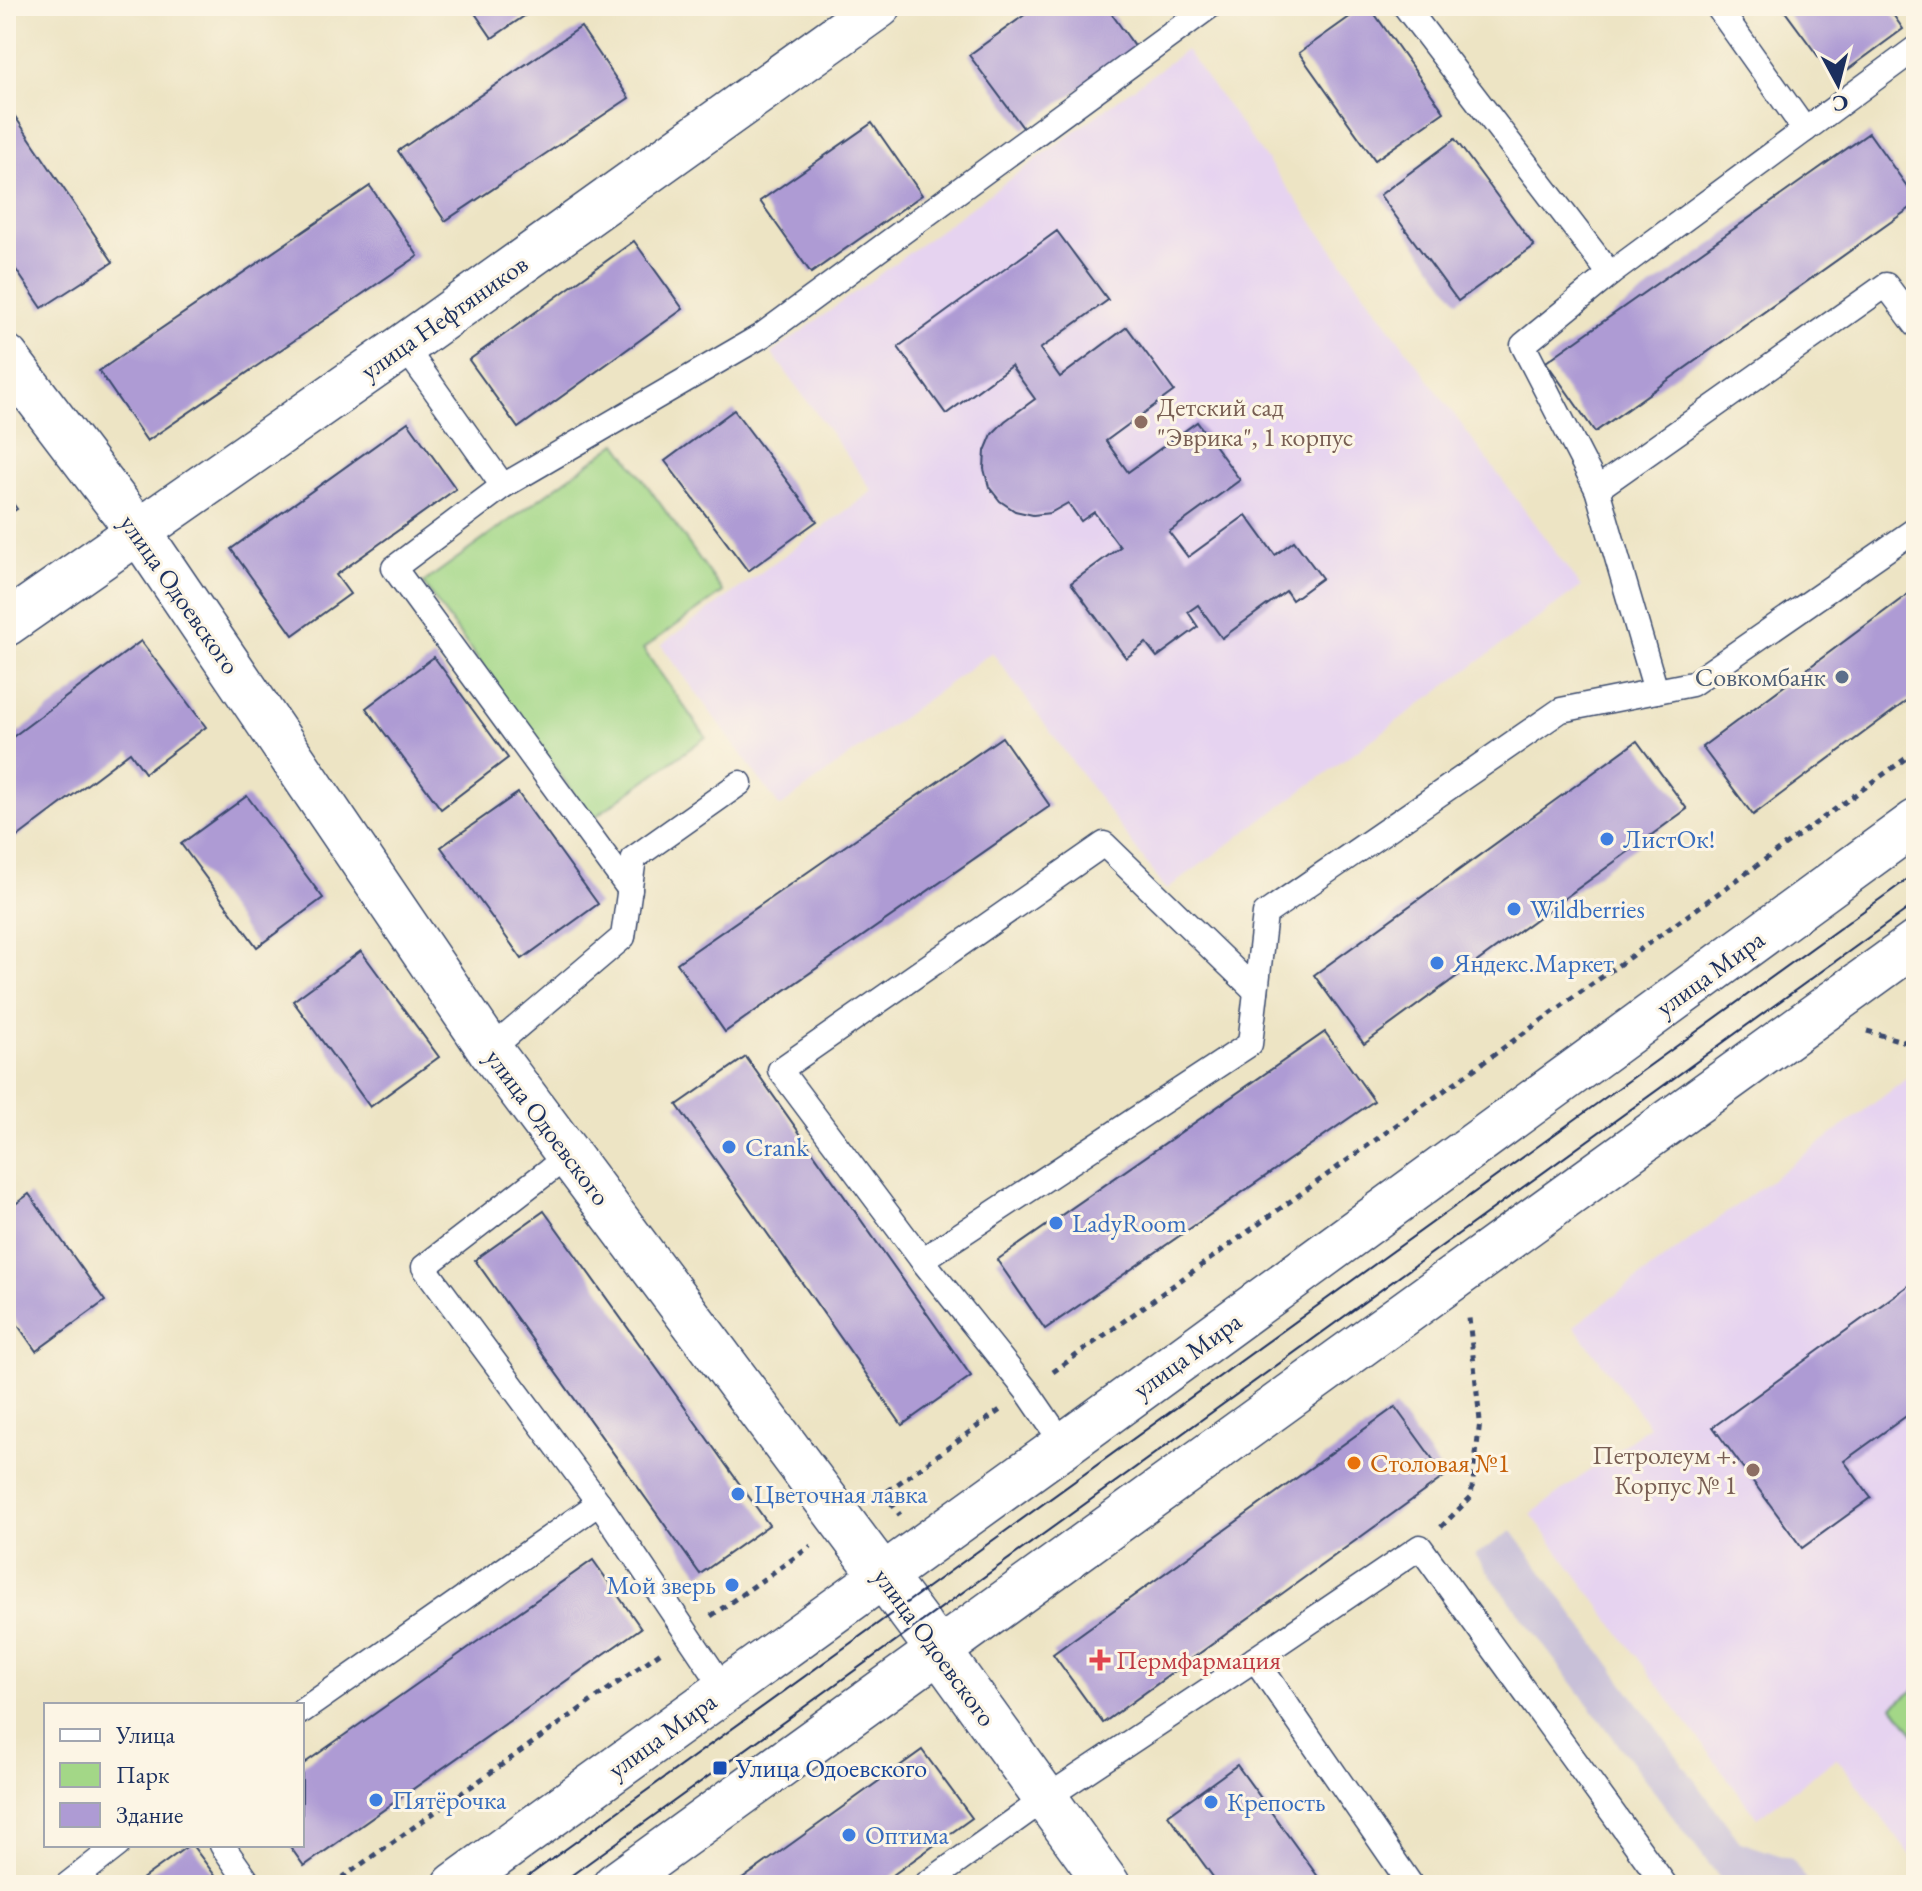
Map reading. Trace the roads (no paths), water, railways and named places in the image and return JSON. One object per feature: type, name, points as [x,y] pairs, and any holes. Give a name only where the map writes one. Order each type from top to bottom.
[{"type":"main road","name":"улица Нефтяников","points":[[6,624],[404,346],[879,6]]},
{"type":"main road","name":"улица Одоевского","points":[[6,357],[139,532],[490,1050],[884,1575],[1108,1885]]},
{"type":"main road","name":"улица Мира","points":[[455,1885],[1064,1445],[1916,822]]},
{"type":"main road","points":[[615,1885],[1916,943]]},
{"type":"lane","points":[[630,890],[394,568],[503,486],[761,336],[1210,6]]},
{"type":"lane","points":[[1405,6],[1610,274]]},
{"type":"lane","points":[[1717,6],[1805,130]]},
{"type":"lane","points":[[1656,691],[1597,489],[1523,345],[1610,274],[1916,48]]},
{"type":"lane","points":[[1597,489],[1886,285],[1916,325]]},
{"type":"lane","points":[[404,346],[503,486]]},
{"type":"lane","points":[[922,1260],[1250,1044],[1265,914],[1561,710],[1692,684],[1916,529]]},
{"type":"lane","points":[[490,1050],[623,937],[634,858],[740,783]]},
{"type":"lane","points":[[1064,1445],[1027,1391],[922,1260],[780,1070],[1104,844],[1256,991]]},
{"type":"lane","points":[[569,1155],[424,1267],[599,1503],[725,1690]]},
{"type":"lane","points":[[304,1710],[599,1503]]},
{"type":"lane","points":[[925,1885],[1046,1798],[1420,1547],[1665,1885]]},
{"type":"lane","points":[[1255,1659],[1411,1885]]},
{"type":"lane","points":[[67,1885],[115,1847]]},
{"type":"lane","points":[[223,1847],[250,1885]]},
{"type":"tram line","points":[[516,1885],[1916,873]]},
{"type":"tram line","points":[[558,1885],[1916,903]]},
{"type":"place","name":"Детский сад \"Эврика\", 1 корпус","points":[[1141,422]]},
{"type":"place","name":"Совкомбанк","points":[[1842,677]]},
{"type":"place","name":"ЛистОк!","points":[[1607,839]]},
{"type":"place","name":"Wildberries","points":[[1514,909]]},
{"type":"place","name":"Яндекс.Маркет","points":[[1437,963]]},
{"type":"place","name":"Crank","points":[[729,1147]]},
{"type":"place","name":"LadyRoom","points":[[1056,1223]]},
{"type":"place","name":"Столовая №1","points":[[1354,1463]]},
{"type":"place","name":"Петролеум +. Корпус № 1","points":[[1753,1470]]},
{"type":"place","name":"Цветочная лавка","points":[[738,1494]]},
{"type":"place","name":"Мой зверь","points":[[732,1585]]},
{"type":"place","name":"Пермфармация","points":[[1100,1660]]},
{"type":"place","name":"Улица Одоевского","points":[[720,1768]]},
{"type":"place","name":"Пятёрочка","points":[[376,1800]]},
{"type":"place","name":"Крепость","points":[[1211,1802]]},
{"type":"place","name":"Оптима","points":[[849,1835]]}]
